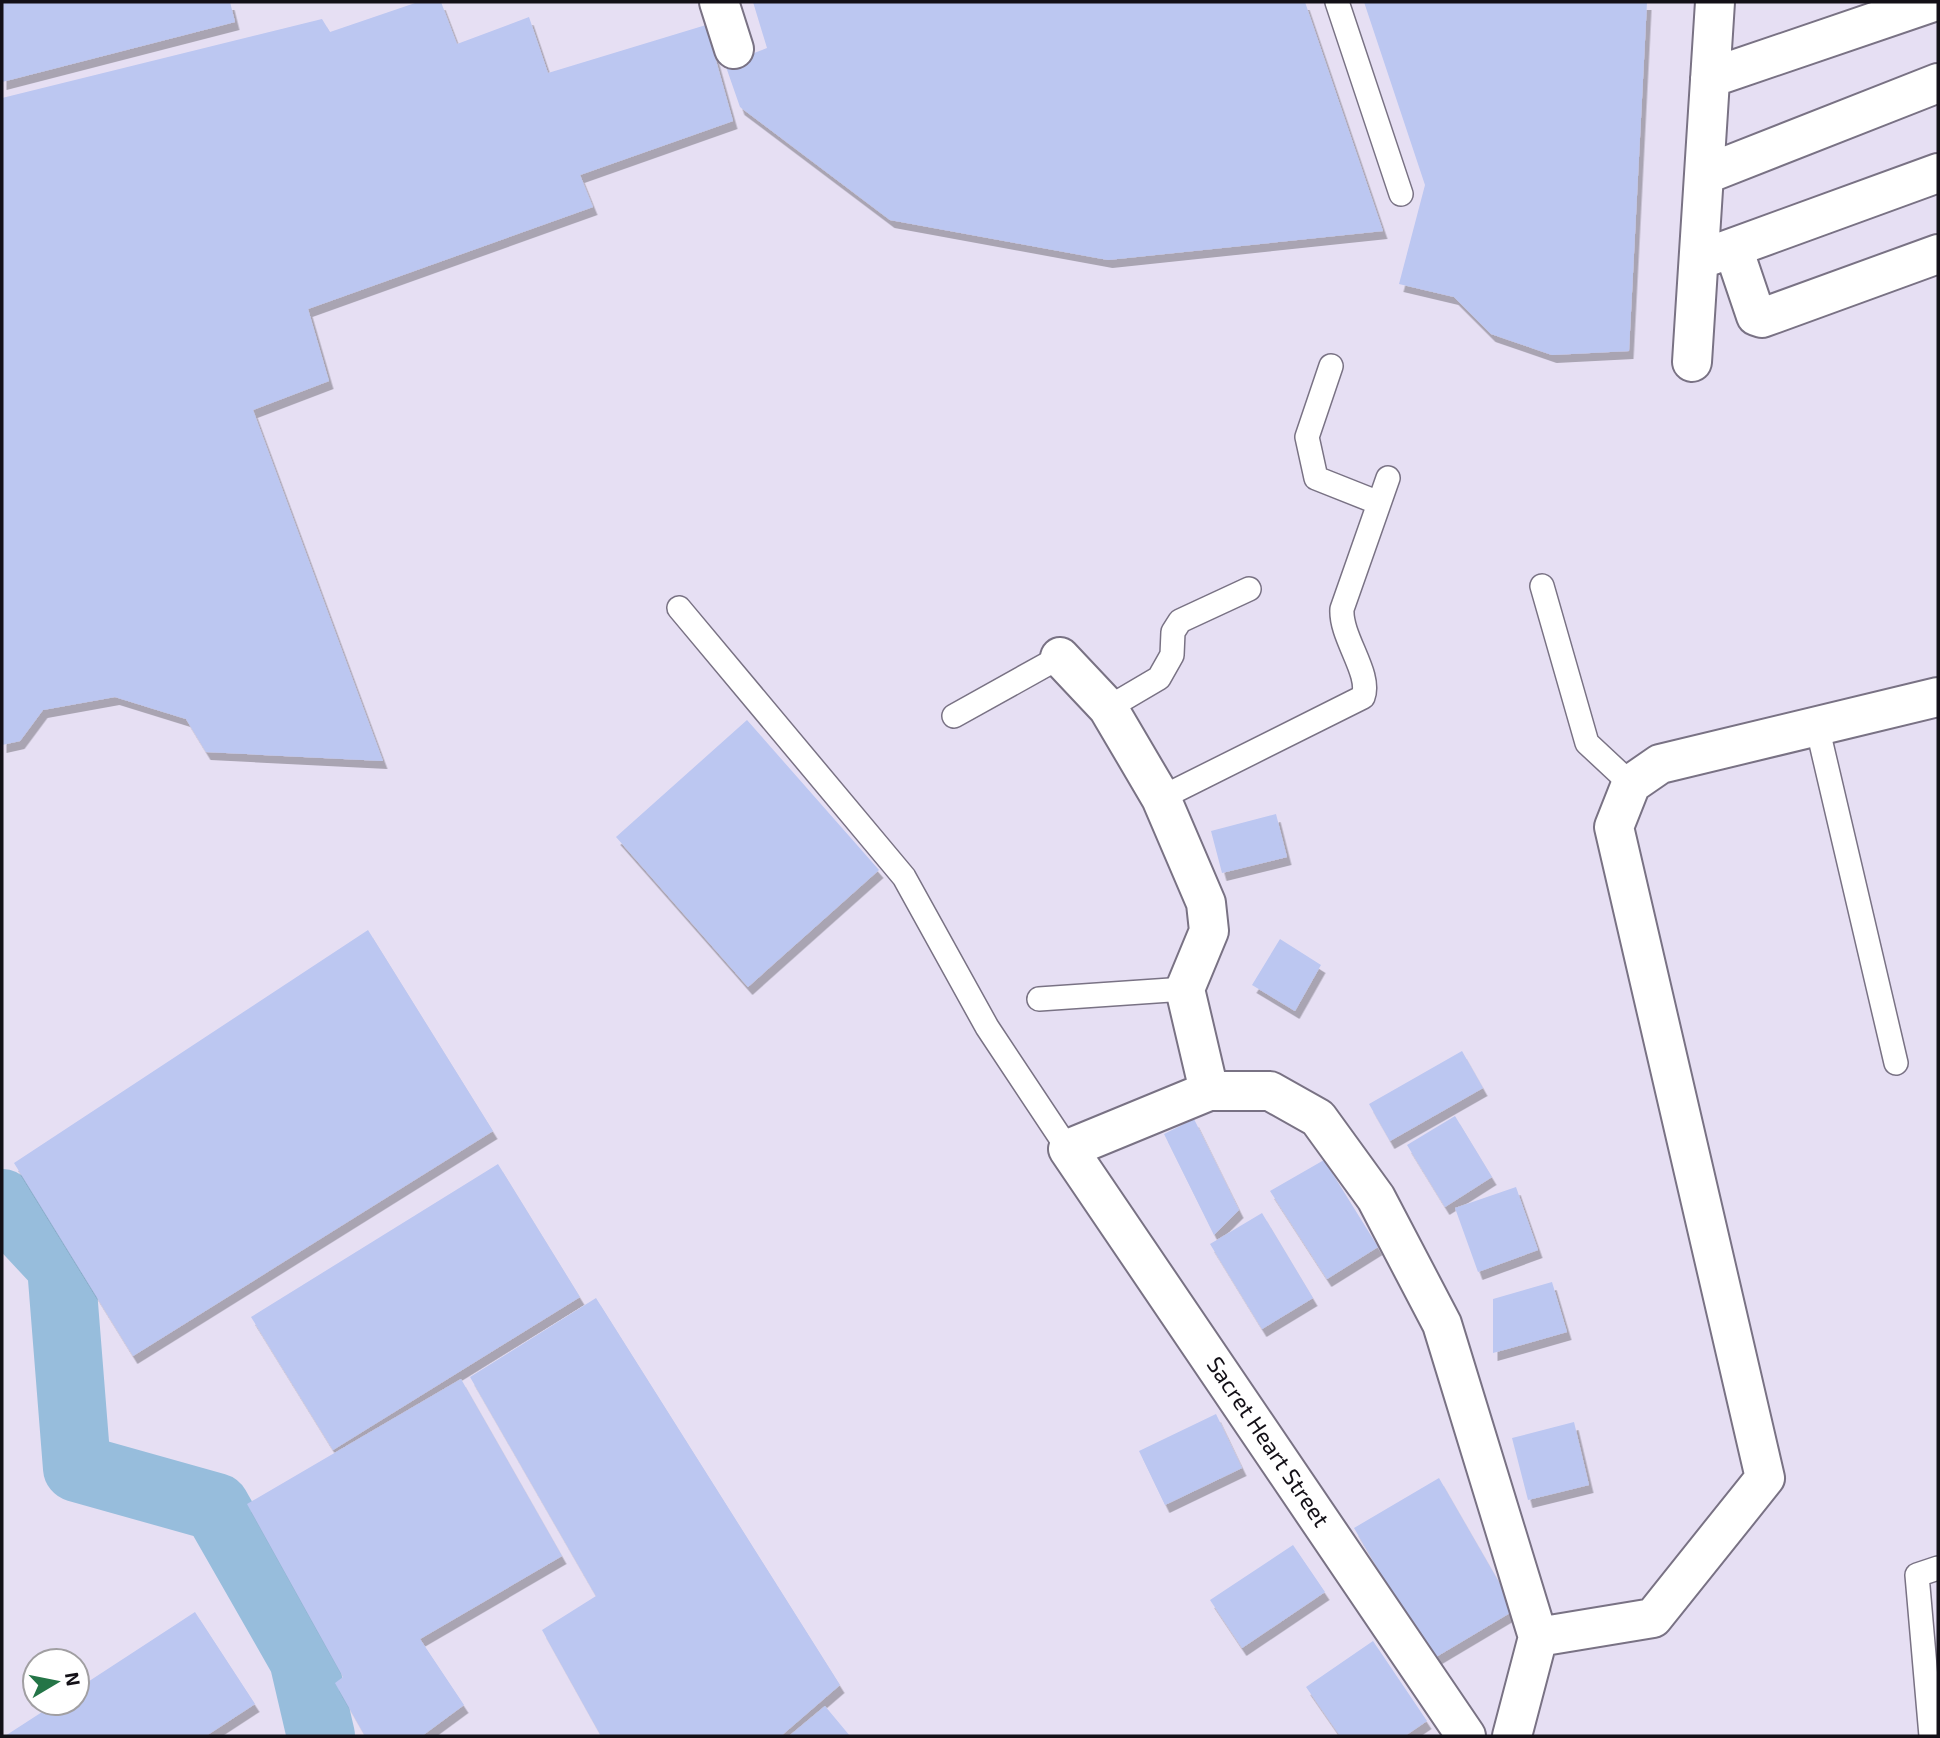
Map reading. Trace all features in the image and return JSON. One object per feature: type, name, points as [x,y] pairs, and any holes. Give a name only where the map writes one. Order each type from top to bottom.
[{"type":"street","points":[[719,2],[734,49]]},
{"type":"street","points":[[1692,362],[1716,254],[1704,175],[1715,2]]},
{"type":"street","points":[[1710,78],[1933,2],[1938,16]]},
{"type":"street","points":[[1704,175],[1938,83]]},
{"type":"street","points":[[1716,254],[1938,173]]},
{"type":"street","points":[[1716,254],[1756,316],[1762,318],[1938,254]]},
{"type":"street","points":[[1059,657],[1108,708],[1161,798],[1206,903],[1209,931],[1185,989],[1209,1091]]},
{"type":"street","points":[[1538,1637],[1653,1618],[1765,1478],[1614,827],[1631,784],[1660,764],[1938,697]]},
{"type":"street","points":[[1069,1149],[1209,1091],[1270,1091],[1318,1118],[1376,1198],[1443,1324],[1538,1637],[1512,1736]]},
{"type":"street","name":"Sacret Heart Street","points":[[1069,1149],[1466,1736]]},
{"type":"lane","points":[[1337,2],[1401,194]]},
{"type":"lane","points":[[1331,366],[1307,437],[1316,478],[1379,503]]},
{"type":"lane","points":[[1161,798],[1363,697],[1365,684],[1341,624],[1341,616],[1388,478]]},
{"type":"lane","points":[[1542,586],[1587,743],[1631,784]]},
{"type":"lane","points":[[1108,708],[1159,678],[1172,655],[1173,632],[1180,621],[1249,589]]},
{"type":"lane","points":[[679,607],[904,877],[987,1027],[1069,1149]]},
{"type":"lane","points":[[954,716],[1059,657]]},
{"type":"lane","points":[[1817,726],[1896,1063]]},
{"type":"lane","points":[[1040,999],[1185,989]]},
{"type":"lane","points":[[1931,1736],[1917,1574],[1938,1568]]},
{"type":"building","points":[[2,2],[230,2],[235,22],[2,82]]},
{"type":"building","points":[[418,2],[441,2],[457,44],[529,17],[548,73],[706,25],[733,121],[580,175],[593,207],[308,309],[329,381],[253,410],[383,761],[206,752],[186,719],[115,697],[43,710],[20,741],[2,745],[2,98],[322,19],[330,32]]},
{"type":"building","points":[[753,2],[1305,2],[1383,231],[1108,260],[890,220],[740,107],[725,64],[767,48]]},
{"type":"building","points":[[1364,2],[1647,2],[1629,351],[1552,355],[1491,334],[1454,297],[1399,284],[1425,185]]},
{"type":"building","points":[[747,720],[879,870],[748,987],[616,837]]},
{"type":"building","points":[[1276,814],[1287,857],[1222,873],[1211,831]]},
{"type":"building","points":[[368,930],[493,1131],[133,1356],[14,1163]]},
{"type":"building","points":[[1280,939],[1321,965],[1295,1011],[1252,985]]},
{"type":"building","points":[[1462,1051],[1483,1088],[1390,1141],[1369,1104]]},
{"type":"building","points":[[1455,1116],[1492,1177],[1445,1207],[1407,1145]]},
{"type":"building","points":[[1194,1119],[1239,1210],[1214,1235],[1164,1134]]},
{"type":"building","points":[[1324,1160],[1378,1247],[1327,1279],[1270,1191]]},
{"type":"building","points":[[498,1164],[580,1297],[333,1450],[251,1317]]},
{"type":"building","points":[[1516,1187],[1538,1250],[1478,1272],[1455,1208]]},
{"type":"building","points":[[1262,1213],[1313,1298],[1262,1329],[1210,1244]]},
{"type":"building","points":[[1552,1282],[1567,1332],[1493,1353],[1493,1299]]},
{"type":"building","points":[[596,1298],[840,1685],[781,1736],[601,1736],[542,1630],[596,1596],[470,1377]]},
{"type":"building","points":[[461,1379],[562,1556],[420,1639],[464,1705],[422,1736],[365,1736],[335,1683],[343,1677],[247,1504]]},
{"type":"building","points":[[1216,1414],[1242,1468],[1165,1505],[1139,1451]]},
{"type":"building","points":[[1574,1422],[1589,1485],[1528,1500],[1512,1438]]},
{"type":"building","points":[[1439,1478],[1515,1610],[1431,1660],[1354,1528]]},
{"type":"building","points":[[1293,1545],[1325,1592],[1242,1648],[1210,1600]]},
{"type":"building","points":[[195,1612],[255,1704],[206,1736],[5,1736],[34,1717],[91,1717],[91,1680]]},
{"type":"building","points":[[1373,1641],[1427,1721],[1405,1736],[1340,1736],[1306,1687]]},
{"type":"building","points":[[825,1706],[850,1736],[789,1736]]},
{"type":"waterway","points":[[2,1203],[61,1266],[77,1468],[216,1507],[303,1659],[321,1736]]}]
